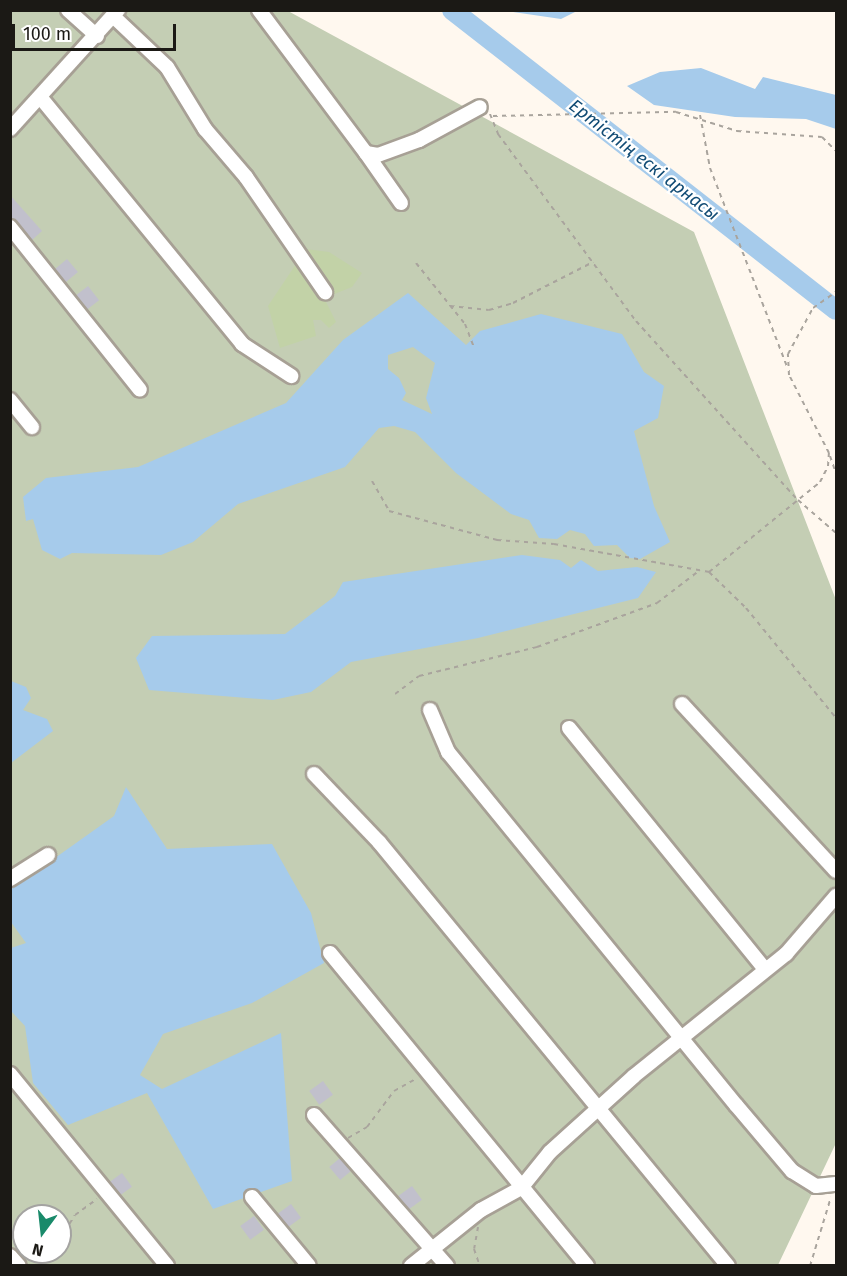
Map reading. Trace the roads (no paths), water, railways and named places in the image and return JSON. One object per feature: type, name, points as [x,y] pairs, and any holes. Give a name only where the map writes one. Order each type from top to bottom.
[{"type":"street","points":[[68,10],[97,36]]},
{"type":"street","points":[[259,10],[366,153],[401,204]]},
{"type":"street","points":[[13,120],[41,98],[115,13],[167,67],[205,129],[246,177],[325,292]]},
{"type":"street","points":[[41,98],[242,345],[291,376]]},
{"type":"street","points":[[366,153],[378,155],[419,140],[480,107]]},
{"type":"street","points":[[10,227],[140,390]]},
{"type":"street","points":[[10,400],[32,427]]},
{"type":"street","points":[[682,704],[837,871]]},
{"type":"street","points":[[430,710],[448,752],[792,1171],[816,1186],[836,1184]]},
{"type":"street","points":[[569,728],[764,968]]},
{"type":"street","points":[[314,774],[379,842],[728,1266]]},
{"type":"street","points":[[10,879],[48,855]]},
{"type":"street","points":[[411,1266],[481,1210],[521,1188],[550,1152],[764,968],[786,954],[837,896]]},
{"type":"street","points":[[330,953],[587,1266]]},
{"type":"street","points":[[10,1074],[166,1266]]},
{"type":"street","points":[[314,1115],[341,1142],[447,1266]]},
{"type":"street","points":[[252,1197],[309,1266]]},
{"type":"street","points":[[10,1256],[19,1266]]},
{"type":"water","points":[[577,10],[561,19],[507,11]]},
{"type":"water","points":[[701,68],[755,89],[763,77],[836,95],[836,129],[806,119],[735,117],[654,105],[627,86],[660,72]]},
{"type":"water","points":[[408,293],[466,345],[480,331],[541,314],[622,334],[644,372],[664,386],[658,418],[634,431],[654,506],[670,542],[640,559],[630,558],[617,545],[594,546],[585,534],[570,530],[557,539],[539,538],[529,520],[511,514],[456,473],[415,432],[394,426],[379,428],[345,467],[238,504],[193,542],[161,555],[72,553],[60,559],[42,550],[33,519],[26,521],[23,497],[46,478],[138,467],[286,403],[343,340]],"holes":[[[413,347],[435,363],[426,398],[432,414],[402,400],[406,393],[399,378],[388,369],[388,355]]]},
{"type":"water","points":[[522,555],[560,560],[571,568],[581,560],[598,571],[637,567],[656,572],[638,598],[478,638],[351,662],[311,692],[273,700],[149,690],[136,658],[152,636],[285,634],[335,596],[343,582]]},
{"type":"water","points":[[11,681],[26,687],[31,698],[23,710],[47,719],[53,731],[11,763]]},
{"type":"water","points":[[126,787],[167,849],[272,844],[311,913],[324,963],[252,1003],[163,1034],[140,1075],[162,1089],[281,1033],[292,1181],[213,1209],[147,1093],[68,1125],[33,1083],[25,1026],[11,1011],[11,948],[26,943],[11,922],[10,890],[114,816]]},
{"type":"waterway","name":"Ертістің ескі арнасы","points":[[452,10],[836,310]]}]
